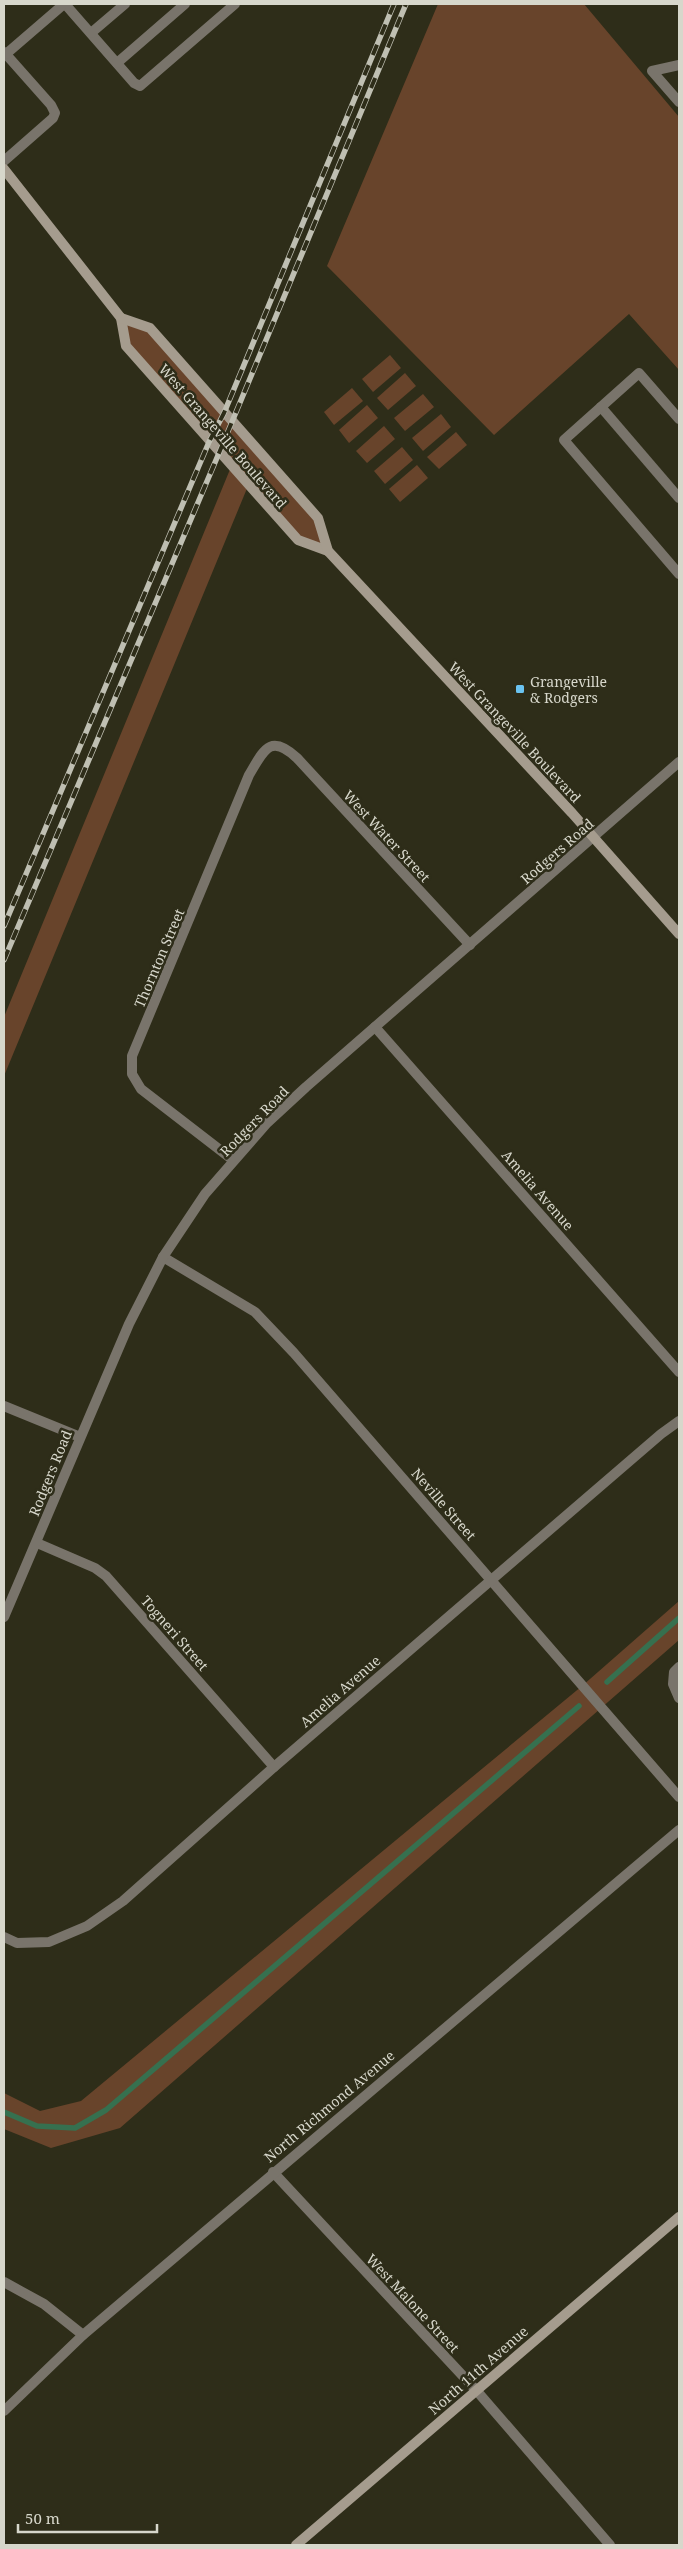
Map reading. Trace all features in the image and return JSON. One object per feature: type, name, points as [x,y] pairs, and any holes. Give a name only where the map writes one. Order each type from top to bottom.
[{"type":"main road","name":"West Grangeville Boulevard","points":[[4,169],[121,318],[126,346],[209,442],[298,540],[328,551]]},
{"type":"main road","name":"West Grangeville Boulevard","points":[[121,318],[150,328],[318,518],[328,551],[594,838],[679,934]]},
{"type":"main road","name":"North 11th Avenue","points":[[296,2545],[679,2217]]},
{"type":"street","points":[[4,161],[53,118],[55,113],[51,105],[5,53],[65,4],[134,83],[140,86],[235,4]]},
{"type":"street","points":[[91,33],[125,4]]},
{"type":"street","points":[[117,63],[185,4]]},
{"type":"street","points":[[679,65],[652,70],[679,102]]},
{"type":"street","points":[[679,419],[639,373],[564,440],[679,574]]},
{"type":"street","points":[[601,407],[679,498]]},
{"type":"street","name":"Thornton Street","points":[[233,1160],[141,1089],[132,1074],[132,1056],[249,775],[261,754],[275,745],[284,746]]},
{"type":"street","name":"West Water Street","points":[[284,746],[470,944]]},
{"type":"street","name":"Rodgers Road","points":[[4,1617],[37,1544],[80,1437],[129,1324],[163,1257],[205,1194],[267,1123],[679,762]]},
{"type":"street","name":"Amelia Avenue","points":[[375,1027],[679,1372]]},
{"type":"street","name":"Neville Street","points":[[163,1257],[255,1312],[294,1353],[679,1797]]},
{"type":"street","points":[[4,1406],[80,1437]]},
{"type":"street","name":"Amelia Avenue","points":[[4,1937],[23,1944],[50,1942],[87,1926],[123,1901],[274,1767],[661,1434],[679,1421]]},
{"type":"street","name":"Togneri Street","points":[[37,1544],[95,1568],[106,1576],[274,1767]]},
{"type":"street","points":[[679,1667],[674,1672],[673,1684],[679,1698]]},
{"type":"street","name":"North Richmond Avenue","points":[[4,2412],[83,2335],[273,2172],[679,1830]]},
{"type":"street","name":"West Malone Street","points":[[273,2172],[476,2390],[610,2545]]},
{"type":"street","points":[[4,2282],[44,2304],[83,2335]]},
{"type":"shaded area","points":[[438,4],[584,4],[679,117],[679,370],[629,314],[494,435],[327,266]]},
{"type":"shaded area","points":[[121,318],[150,328],[318,518],[328,551],[298,540],[248,486],[4,1076],[4,1017],[231,467],[126,346]]},
{"type":"shaded area","points":[[390,355],[401,368],[373,392],[362,379]]},
{"type":"shaded area","points":[[405,373],[416,386],[388,410],[377,398]]},
{"type":"shaded area","points":[[352,388],[363,401],[334,425],[324,412]]},
{"type":"shaded area","points":[[423,394],[434,407],[405,431],[394,418]]},
{"type":"shaded area","points":[[367,405],[378,418],[349,443],[339,430]]},
{"type":"shaded area","points":[[441,414],[451,427],[423,451],[412,438]]},
{"type":"shaded area","points":[[384,426],[395,439],[367,463],[356,451]]},
{"type":"shaded area","points":[[456,432],[467,445],[439,469],[427,457]]},
{"type":"shaded area","points":[[402,447],[413,460],[385,484],[374,471]]},
{"type":"shaded area","points":[[417,465],[428,478],[400,502],[389,489]]},
{"type":"shaded area","points":[[679,1601],[679,1640],[120,2128],[51,2148],[4,2129],[4,2093],[40,2111],[81,2101],[582,1686]]},
{"type":"waterway","points":[[607,1682],[679,1618]]},
{"type":"waterway","points":[[4,2112],[37,2126],[75,2128],[106,2110],[579,1706]]},
{"type":"railway","points":[[4,926],[209,442],[224,413],[394,4]]},
{"type":"railway","points":[[4,960],[219,453],[406,4]]},
{"type":"place","name":"Grangeville & Rodgers","points":[[520,689]]}]
